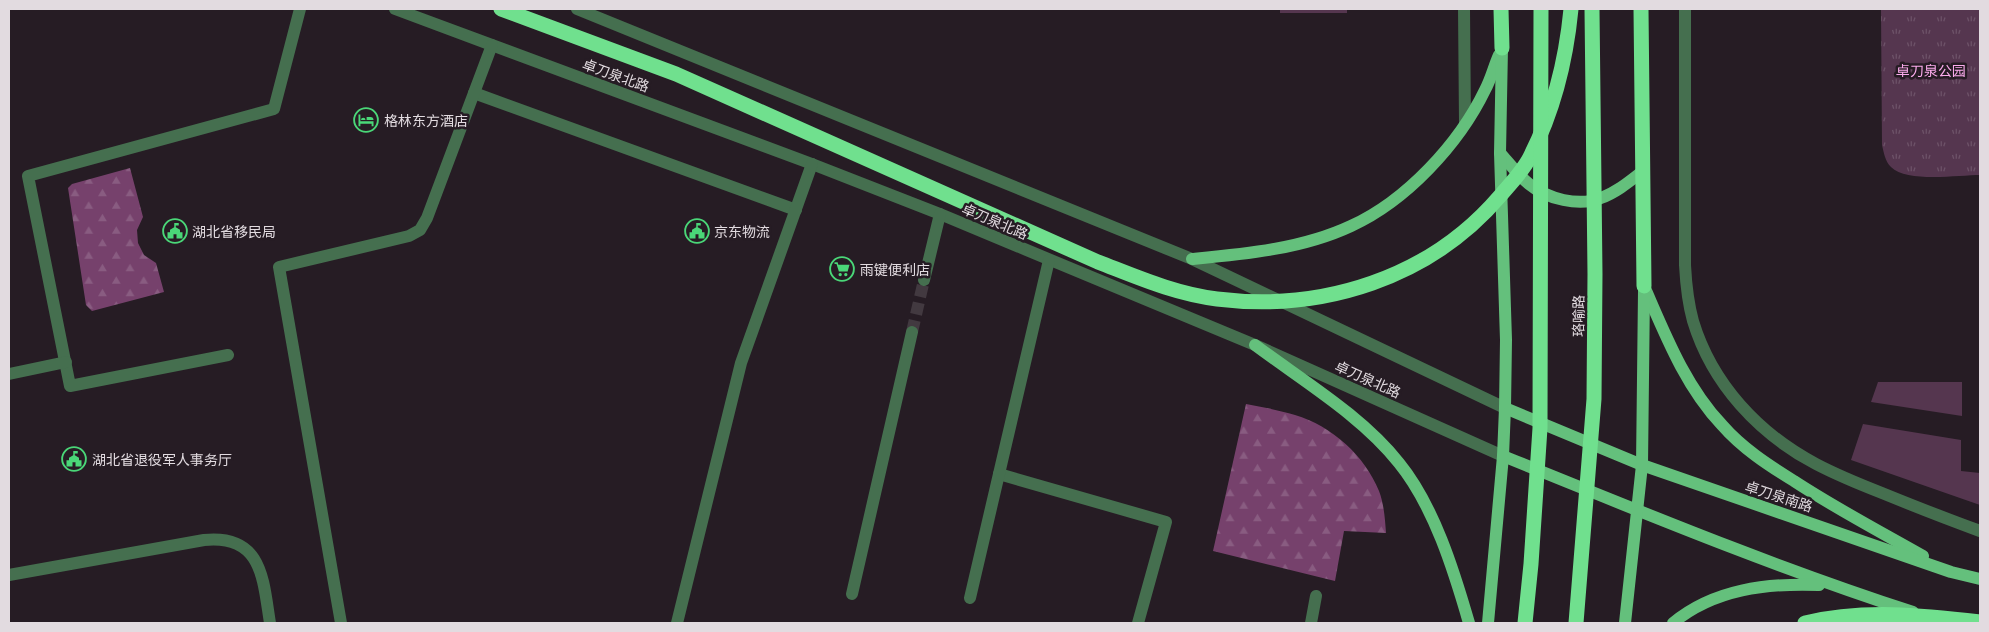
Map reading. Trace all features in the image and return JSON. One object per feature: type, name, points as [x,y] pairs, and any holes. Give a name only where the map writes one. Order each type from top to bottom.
[{"type":"highway","points":[[501,9],[676,74],[1098,262],[1168,289],[1218,299],[1270,300],[1300,299],[1340,292],[1398,274],[1445,248],[1487,212],[1529,159],[1549,115],[1560,80],[1568,39],[1571,9]]},
{"type":"highway","points":[[1502,9],[1502,48]]},
{"type":"highway","points":[[1525,623],[1540,428],[1541,9]]},
{"type":"highway","name":"珞喻路","points":[[1576,623],[1581,585],[1594,399],[1595,274],[1592,9]]},
{"type":"highway","points":[[1641,9],[1644,286]]},
{"type":"highway","points":[[1805,623],[1862,615],[1920,615],[1980,622]]},
{"type":"main road","points":[[1192,259],[1242,255],[1299,244],[1350,227],[1374,214],[1400,196],[1445,150],[1465,123],[1485,90],[1502,48]]},
{"type":"main road","points":[[1488,623],[1503,456],[1505,408],[1506,340],[1500,152],[1502,48]]},
{"type":"main road","points":[[1500,152],[1529,184],[1542,193],[1568,201],[1599,199],[1625,185],[1643,171]]},
{"type":"main road","points":[[1625,623],[1642,465],[1644,286]]},
{"type":"main road","points":[[1644,286],[1668,342],[1695,391],[1721,425],[1769,465],[1819,497],[1951,572]]},
{"type":"main road","points":[[1255,345],[1357,421],[1400,464],[1418,490],[1434,523],[1469,623]]},
{"type":"main road","name":"卓刀泉南路","points":[[1505,408],[1642,465],[1951,572],[1980,579]]},
{"type":"main road","name":"卓刀泉北路","points":[[1503,456],[1638,512]]},
{"type":"main road","points":[[1638,512],[1829,585],[1947,623]]},
{"type":"main road","points":[[1673,623],[1705,603],[1740,590],[1789,584],[1829,585]]},
{"type":"street","points":[[228,355],[70,386],[28,176],[274,109],[300,9]]},
{"type":"street","name":"卓刀泉北路","points":[[396,9],[812,164],[940,214],[1255,345],[1503,456]]},
{"type":"street","points":[[577,9],[1192,259],[1505,408]]},
{"type":"street","points":[[1464,9],[1465,123]]},
{"type":"street","points":[[1685,9],[1685,265],[1687,292],[1693,321],[1712,362],[1731,395],[1746,413],[1766,432],[1785,446],[1843,477],[1980,531]]},
{"type":"street","points":[[341,623],[280,267],[409,236],[420,230],[427,218],[492,45]]},
{"type":"street","points":[[474,93],[796,210]]},
{"type":"street","points":[[677,623],[741,363],[812,164]]},
{"type":"street","points":[[924,280],[940,214]]},
{"type":"street","points":[[970,598],[1049,260]]},
{"type":"street","points":[[852,594],[912,332]]},
{"type":"street","points":[[9,374],[66,362]]},
{"type":"street","points":[[1000,474],[1166,522],[1138,623]]},
{"type":"street","points":[[9,575],[204,540],[226,540],[255,558],[260,567],[270,623]]},
{"type":"street","points":[[1311,623],[1316,596]]},
{"type":"green space","points":[[1280,9],[1347,9],[1347,13],[1280,13]]},
{"type":"green space","name":"卓刀泉公园","points":[[1881,9],[1980,9],[1980,175],[1920,177],[1899,172],[1887,162],[1882,145]]},
{"type":"green space","points":[[130,168],[143,217],[137,230],[138,243],[144,255],[156,263],[164,292],[92,311],[86,305],[68,188],[72,184]]},
{"type":"green space","points":[[1878,382],[1962,382],[1962,416],[1871,402]]},
{"type":"green space","points":[[1246,404],[1295,415],[1322,427],[1346,444],[1356,454],[1373,478],[1382,501],[1386,533],[1344,531],[1335,581],[1213,551]]},
{"type":"green space","points":[[1863,424],[1961,440],[1961,471],[1980,473],[1980,505],[1851,460]]},
{"type":"tunnel","points":[[912,332],[924,280]]},
{"type":"place","name":"格林东方酒店","points":[[366,120]]},
{"type":"place","name":"湖北省移民局","points":[[175,231]]},
{"type":"place","name":"京东物流","points":[[697,231]]},
{"type":"place","name":"雨键便利店","points":[[842,269]]},
{"type":"place","name":"湖北省退役军人事务厅","points":[[74,459]]}]
